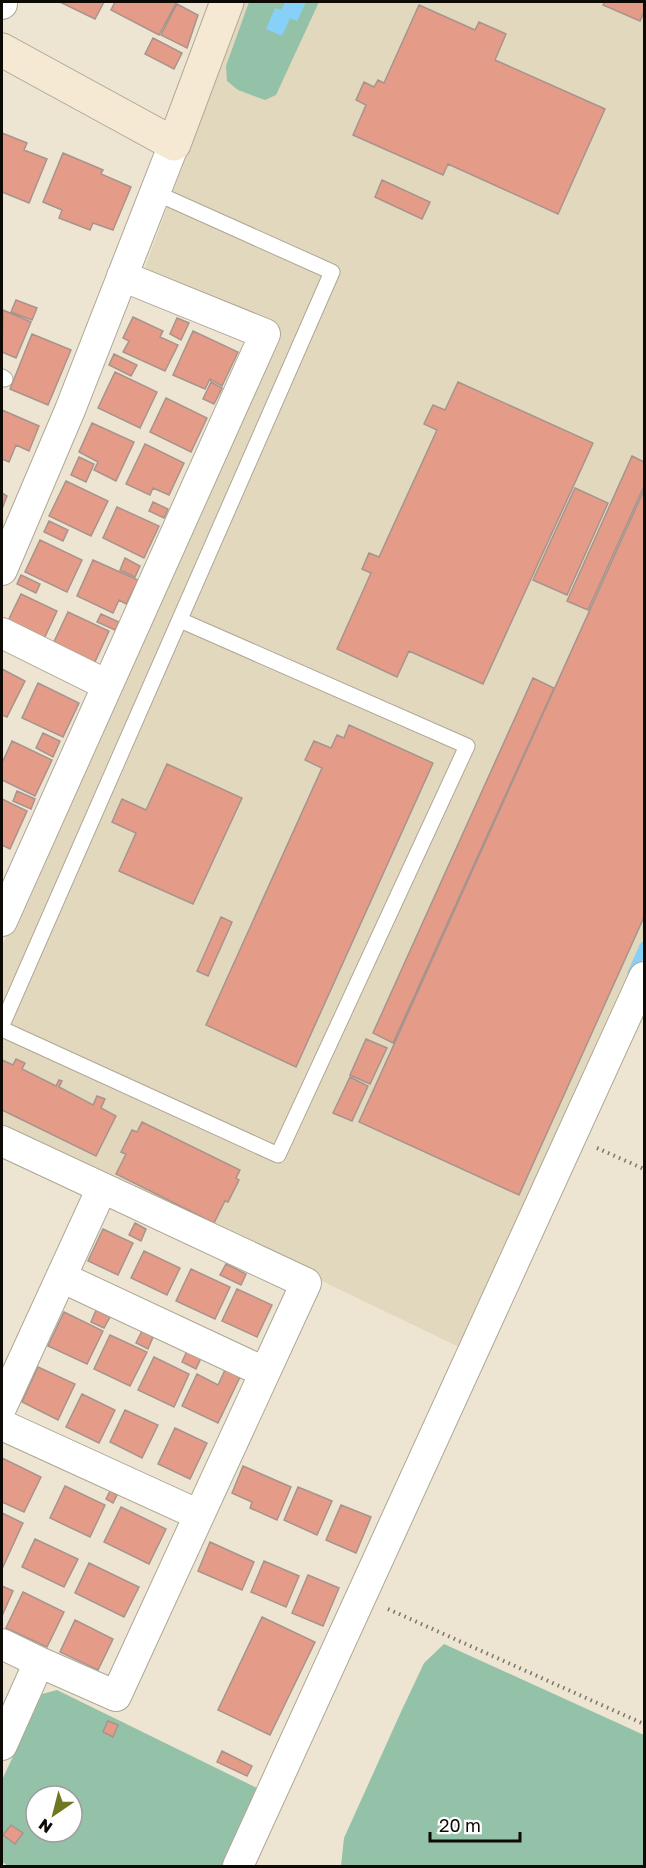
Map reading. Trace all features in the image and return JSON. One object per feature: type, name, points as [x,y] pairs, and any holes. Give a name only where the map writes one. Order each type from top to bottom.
[{"type":"street","points":[[2,570],[70,411],[156,193],[226,2]]},
{"type":"street","points":[[2,50],[174,144]]},
{"type":"street","points":[[2,921],[265,334],[122,276]]},
{"type":"street","points":[[2,633],[107,685]]},
{"type":"street","points":[[238,1866],[645,977]]},
{"type":"street","points":[[2,1141],[306,1283],[116,1696],[2,1644]]},
{"type":"street","points":[[2,1406],[102,1188]]},
{"type":"street","points":[[61,1277],[264,1372]]},
{"type":"street","points":[[2,1425],[199,1515]]},
{"type":"street","points":[[2,1745],[39,1662]]},
{"type":"lane","points":[[156,193],[333,272],[180,620],[2,1027],[278,1155],[467,746],[180,620]]},
{"type":"path","points":[[572,1136],[645,1169]]},
{"type":"path","points":[[362,1597],[645,1724]]},
{"type":"shaded area","points":[[243,2],[644,2],[644,937],[459,1347],[2,1127],[2,946],[276,338],[144,270]]},
{"type":"green space","points":[[249,2],[319,2],[276,95],[265,100],[238,90],[227,81],[226,66]]},
{"type":"green space","points":[[444,1644],[644,1735],[644,1866],[341,1866],[344,1838],[400,1714],[424,1663]]},
{"type":"green space","points":[[57,1690],[259,1789],[224,1866],[8,1866],[2,1862],[2,1780],[42,1694]]},
{"type":"water","points":[[285,2],[306,2],[297,21],[290,18],[282,36],[266,29],[275,8],[281,10]]},
{"type":"building","points":[[60,2],[104,2],[95,19]]},
{"type":"building","points":[[115,2],[176,3],[159,35],[111,10]]},
{"type":"building","points":[[605,2],[644,2],[644,12],[640,21],[603,5]]},
{"type":"building","points":[[177,4],[198,15],[187,48],[161,35]]},
{"type":"building","points":[[419,5],[475,30],[479,22],[506,34],[495,60],[605,109],[558,214],[448,164],[443,175],[353,135],[366,105],[356,100],[364,82],[374,87],[378,80],[384,83]]},
{"type":"building","points":[[153,38],[182,53],[174,69],[145,54]]},
{"type":"building","points":[[2,133],[27,143],[24,150],[47,159],[29,203],[2,192]]},
{"type":"building","points":[[63,153],[103,170],[101,174],[131,187],[113,230],[93,223],[90,230],[59,218],[62,210],[43,202]]},
{"type":"building","points":[[382,180],[430,202],[422,219],[375,197]]},
{"type":"building","points":[[16,300],[37,308],[32,320],[11,312]]},
{"type":"building","points":[[3,310],[31,322],[16,358],[2,352]]},
{"type":"building","points":[[133,317],[163,331],[160,337],[178,345],[165,371],[123,352],[129,341],[123,338]]},
{"type":"building","points":[[177,318],[189,323],[181,340],[170,334]]},
{"type":"building","points":[[193,331],[238,352],[222,386],[210,379],[205,389],[173,375]]},
{"type":"building","points":[[32,334],[71,350],[48,405],[10,389]]},
{"type":"building","points":[[114,354],[137,365],[131,376],[109,365]]},
{"type":"building","points":[[115,372],[157,392],[140,428],[98,408]]},
{"type":"building","points":[[211,382],[222,388],[214,404],[203,399]]},
{"type":"building","points":[[458,382],[593,443],[483,684],[409,651],[397,677],[337,649],[371,573],[362,569],[369,553],[379,557],[437,430],[424,424],[433,405],[445,410]]},
{"type":"building","points":[[166,398],[207,418],[191,452],[150,432]]},
{"type":"building","points":[[2,410],[39,426],[29,451],[16,445],[9,462],[2,459]]},
{"type":"building","points":[[92,423],[134,442],[116,481],[94,470],[98,462],[79,452]]},
{"type":"building","points":[[145,444],[184,463],[169,495],[153,488],[150,495],[126,484]]},
{"type":"building","points":[[632,456],[644,462],[644,486],[588,610],[567,601]]},
{"type":"building","points":[[79,457],[94,464],[86,482],[71,475]]},
{"type":"building","points":[[66,481],[108,501],[91,536],[49,516]]},
{"type":"building","points":[[575,488],[608,503],[567,595],[533,580]]},
{"type":"building","points":[[644,490],[644,917],[519,1195],[359,1122]]},
{"type":"building","points":[[2,493],[7,496],[2,509]]},
{"type":"building","points":[[153,502],[168,509],[164,518],[149,511]]},
{"type":"building","points":[[117,507],[159,526],[144,558],[103,538]]},
{"type":"building","points":[[49,521],[68,530],[63,541],[44,532]]},
{"type":"building","points":[[40,540],[82,560],[67,592],[25,572]]},
{"type":"building","points":[[125,558],[140,566],[135,577],[120,570]]},
{"type":"building","points":[[93,560],[138,580],[126,604],[119,600],[113,613],[77,596]]},
{"type":"building","points":[[21,575],[40,584],[36,593],[17,584]]},
{"type":"building","points":[[21,594],[57,611],[43,641],[7,623]]},
{"type":"building","points":[[68,612],[109,631],[94,664],[53,644]]},
{"type":"building","points":[[101,614],[119,622],[115,630],[97,622]]},
{"type":"building","points":[[2,669],[25,681],[7,717],[2,715]]},
{"type":"building","points":[[533,678],[554,688],[393,1043],[373,1033]]},
{"type":"building","points":[[38,683],[79,703],[63,737],[22,718]]},
{"type":"building","points":[[349,725],[433,763],[296,1067],[206,1025],[322,768],[305,760],[314,741],[331,748],[337,735],[344,738]]},
{"type":"building","points":[[43,733],[60,741],[53,757],[36,748]]},
{"type":"building","points":[[12,741],[52,760],[35,796],[2,780],[2,763]]},
{"type":"building","points":[[167,764],[242,798],[193,904],[119,871],[136,833],[112,822],[122,799],[146,810]]},
{"type":"building","points":[[17,791],[35,799],[31,809],[13,801]]},
{"type":"building","points":[[2,799],[27,811],[10,849],[2,845]]},
{"type":"building","points":[[221,917],[232,922],[208,976],[197,971]]},
{"type":"building","points":[[366,1039],[387,1048],[370,1084],[350,1075]]},
{"type":"building","points":[[16,1059],[25,1063],[22,1069],[56,1086],[59,1080],[62,1081],[59,1087],[93,1105],[97,1096],[105,1099],[101,1108],[116,1116],[96,1156],[2,1110],[2,1060],[13,1065]]},
{"type":"building","points":[[350,1077],[368,1086],[352,1121],[333,1113]]},
{"type":"building","points":[[142,1122],[240,1170],[236,1178],[239,1180],[214,1223],[116,1174],[126,1154],[121,1152],[132,1130],[137,1132]]},
{"type":"building","points":[[135,1223],[146,1229],[141,1241],[129,1235]]},
{"type":"building","points":[[103,1229],[133,1243],[118,1275],[88,1261]]},
{"type":"building","points":[[144,1251],[180,1268],[167,1295],[131,1278]]},
{"type":"building","points":[[226,1264],[246,1274],[241,1285],[220,1275]]},
{"type":"building","points":[[191,1269],[230,1287],[215,1319],[176,1301]]},
{"type":"building","points":[[237,1289],[272,1305],[257,1337],[222,1321]]},
{"type":"building","points":[[96,1310],[110,1317],[104,1328],[91,1322]]},
{"type":"building","points":[[64,1312],[103,1331],[87,1364],[48,1346]]},
{"type":"building","points":[[142,1331],[153,1337],[148,1349],[136,1343]]},
{"type":"building","points":[[110,1335],[147,1352],[130,1386],[94,1369]]},
{"type":"building","points":[[187,1351],[201,1358],[196,1369],[182,1362]]},
{"type":"building","points":[[154,1357],[189,1374],[174,1407],[138,1390]]},
{"type":"building","points":[[38,1367],[75,1384],[58,1420],[22,1402]]},
{"type":"building","points":[[225,1370],[240,1377],[218,1423],[182,1406],[197,1374],[218,1385]]},
{"type":"building","points":[[82,1394],[115,1410],[99,1443],[66,1427]]},
{"type":"building","points":[[125,1410],[158,1425],[142,1458],[110,1442]]},
{"type":"building","points":[[175,1428],[207,1443],[190,1479],[158,1464]]},
{"type":"building","points":[[2,1458],[41,1477],[24,1512],[2,1502]]},
{"type":"building","points":[[243,1466],[291,1487],[277,1520],[250,1508],[252,1502],[232,1493]]},
{"type":"building","points":[[65,1486],[105,1505],[90,1537],[50,1518]]},
{"type":"building","points":[[298,1487],[332,1501],[317,1535],[284,1520]]},
{"type":"building","points":[[110,1491],[117,1495],[113,1503],[106,1499]]},
{"type":"building","points":[[341,1505],[371,1517],[356,1553],[326,1540]]},
{"type":"building","points":[[121,1507],[166,1529],[149,1564],[104,1542]]},
{"type":"building","points":[[2,1513],[23,1523],[2,1569]]},
{"type":"building","points":[[35,1539],[78,1559],[64,1587],[22,1567]]},
{"type":"building","points":[[210,1542],[254,1562],[242,1590],[198,1571]]},
{"type":"building","points":[[264,1561],[299,1576],[286,1607],[251,1592]]},
{"type":"building","points":[[89,1563],[139,1587],[124,1617],[75,1593]]},
{"type":"building","points":[[308,1575],[339,1588],[323,1626],[292,1613]]},
{"type":"building","points":[[2,1586],[13,1591],[2,1616]]},
{"type":"building","points":[[23,1592],[64,1612],[47,1647],[6,1628]]},
{"type":"building","points":[[262,1617],[315,1642],[270,1735],[218,1710]]},
{"type":"building","points":[[75,1620],[113,1639],[98,1670],[60,1652]]},
{"type":"building","points":[[108,1721],[118,1725],[113,1737],[103,1732]]},
{"type":"building","points":[[222,1751],[252,1766],[247,1776],[217,1762]]},
{"type":"building","points":[[11,1825],[23,1833],[15,1844],[3,1835]]},
{"type":"waterway","points":[[632,973],[644,946]]}]
